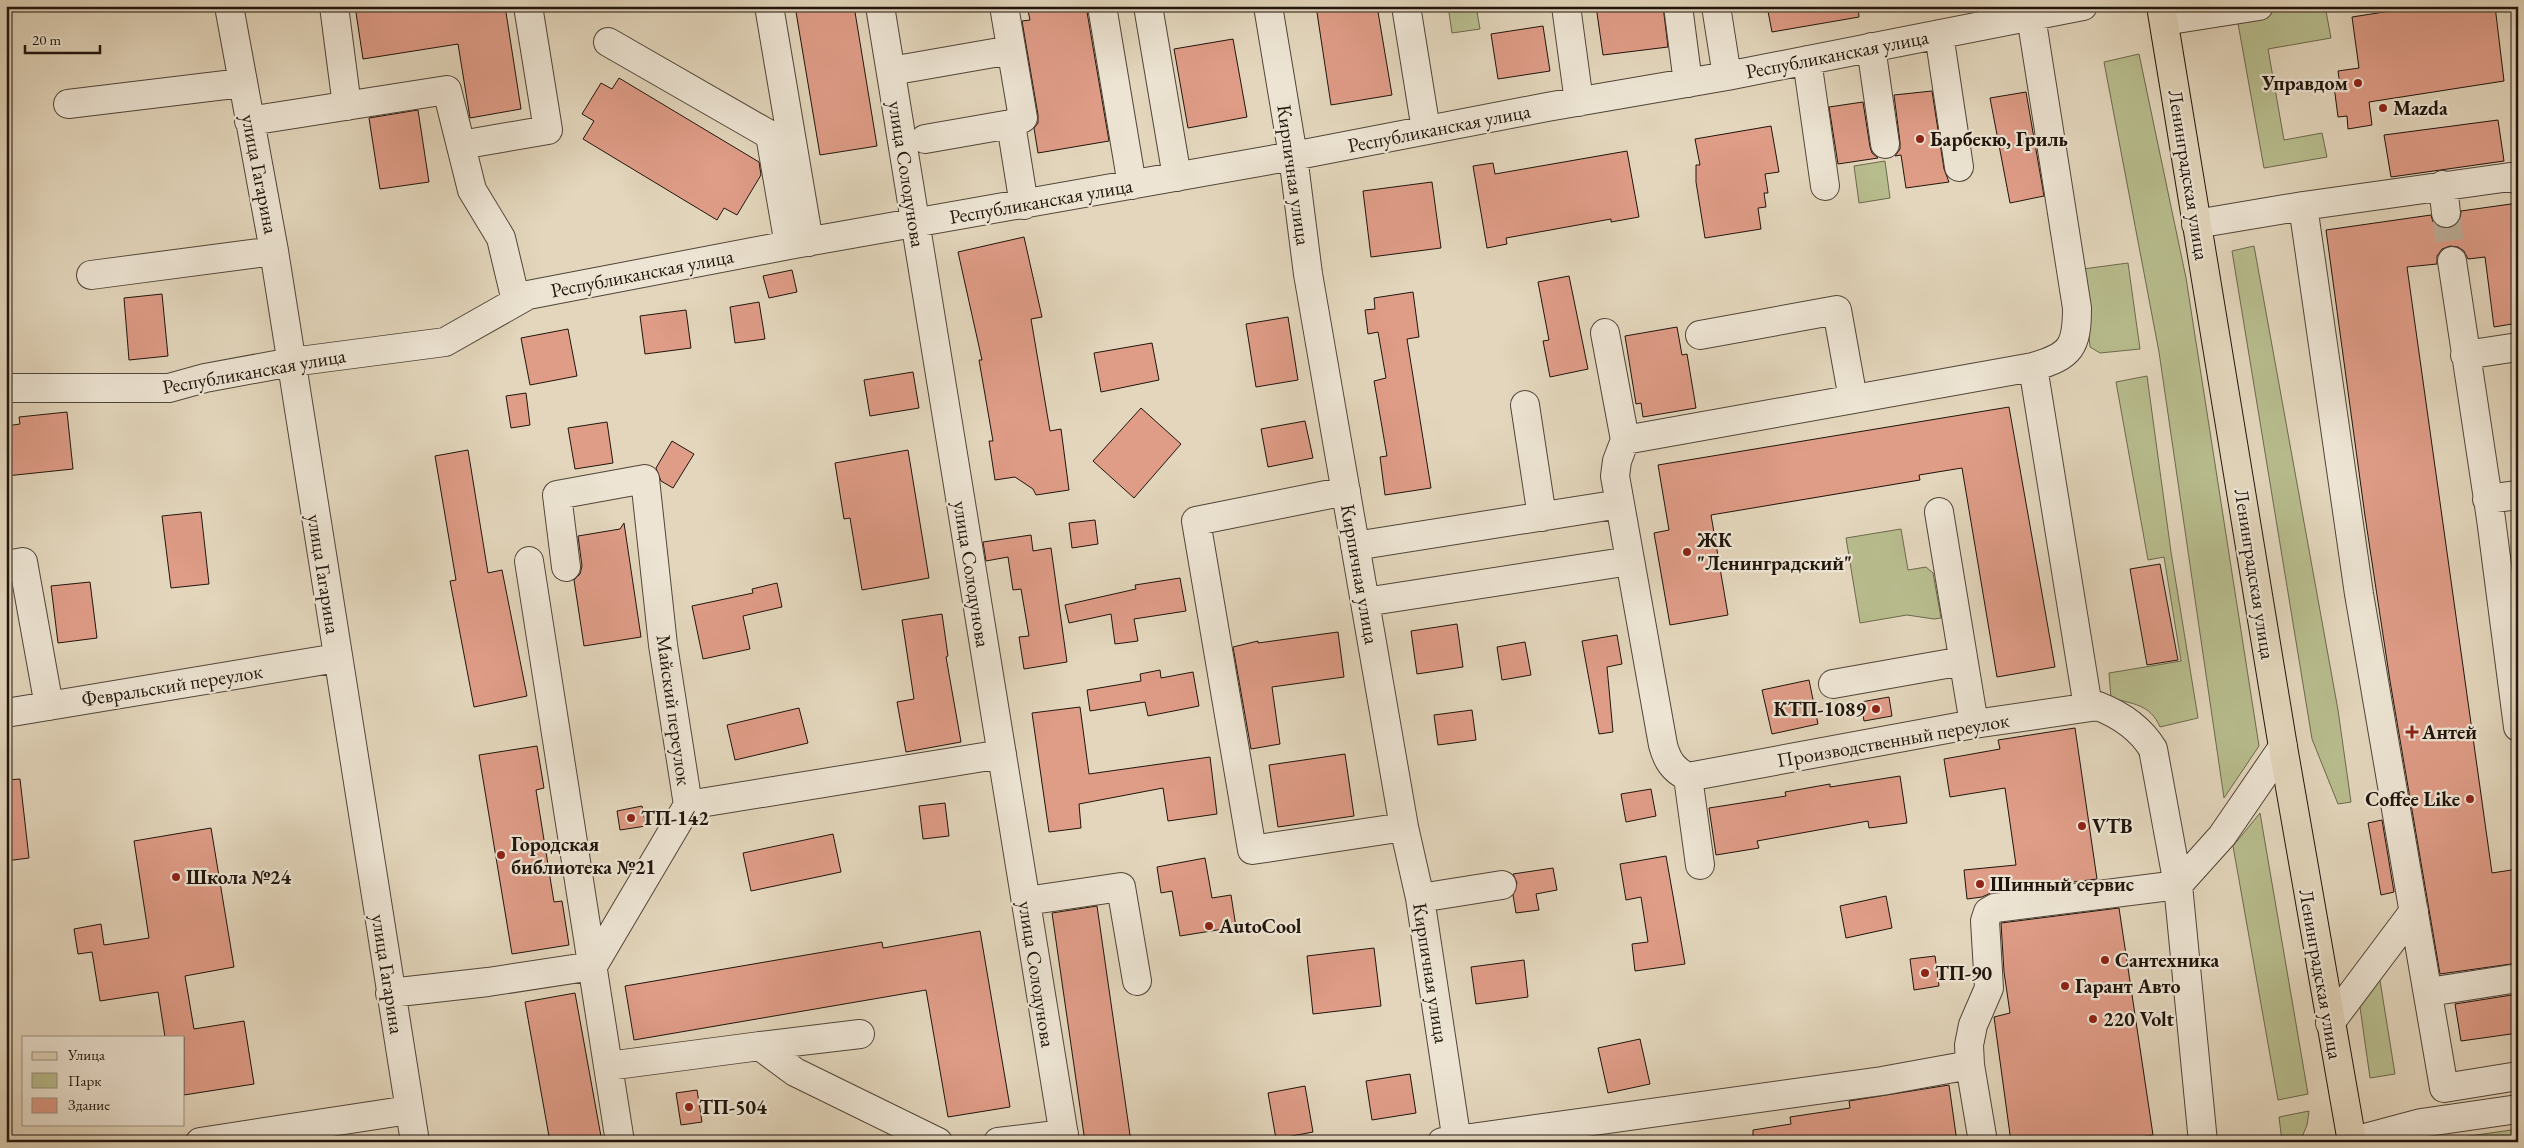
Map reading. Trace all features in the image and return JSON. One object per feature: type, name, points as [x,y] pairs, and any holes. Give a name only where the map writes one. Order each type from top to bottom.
[{"type":"main road","name":"Ленинградская улица","points":[[2163,14],[2283,747],[2351,1141]]},
{"type":"street","name":"улица Гагарина","points":[[229,6],[274,252],[415,1142]]},
{"type":"street","points":[[334,6],[347,106]]},
{"type":"street","points":[[461,144],[548,130],[528,6]]},
{"type":"street","points":[[769,6],[799,244]]},
{"type":"street","name":"улица Солодунова","points":[[880,6],[1064,1138]]},
{"type":"street","points":[[1102,6],[1132,185]]},
{"type":"street","points":[[1148,6],[1177,177]]},
{"type":"street","name":"Кирпичная улица","points":[[1268,6],[1293,156],[1308,274],[1404,827],[1420,898],[1452,1141]]},
{"type":"street","points":[[1406,6],[1426,130]]},
{"type":"street","points":[[1566,6],[1579,102]]},
{"type":"street","points":[[1678,6],[1688,83]]},
{"type":"street","points":[[1716,6],[1727,76]]},
{"type":"street","name":"Республиканская улица","points":[[6,388],[169,388],[205,378],[292,362],[444,342],[528,295],[1727,76],[2083,6]]},
{"type":"street","points":[[2163,14],[2259,6]]},
{"type":"street","points":[[926,139],[1011,124],[1023,118],[1005,12]]},
{"type":"street","points":[[1626,440],[2032,367],[2051,362],[2073,344],[2077,332],[2077,308],[2031,16]]},
{"type":"street","points":[[1939,34],[1959,167]]},
{"type":"street","points":[[608,42],[770,135],[799,244]]},
{"type":"street","points":[[1871,47],[1885,144]]},
{"type":"street","points":[[891,71],[1012,50]]},
{"type":"street","points":[[1807,60],[1825,186]]},
{"type":"street","points":[[68,104],[242,83]]},
{"type":"street","points":[[249,121],[447,90],[472,190],[501,238],[516,301]]},
{"type":"street","points":[[1011,124],[1024,205]]},
{"type":"street","points":[[2196,224],[2443,185],[2510,177],[2518,180]]},
{"type":"street","points":[[2443,185],[2446,213]]},
{"type":"street","points":[[2303,206],[2359,594],[2444,1088],[2518,1076]]},
{"type":"street","points":[[91,275],[274,252]]},
{"type":"street","points":[[2452,262],[2518,726]]},
{"type":"street","points":[[1700,335],[1837,310],[1853,400]]},
{"type":"street","points":[[1605,333],[1626,440],[1617,461],[1616,469],[1620,504],[1662,745],[1666,758],[1673,767],[1688,777],[1700,865]]},
{"type":"street","points":[[2465,355],[2518,347]]},
{"type":"street","points":[[2032,367],[2093,706],[2116,713],[2132,724],[2145,735],[2154,749],[2178,885],[2203,1142]]},
{"type":"street","points":[[1525,404],[1542,517]]},
{"type":"street","name":"Майский переулок","points":[[566,567],[557,495],[645,478],[663,644],[688,805],[1002,754]]},
{"type":"street","points":[[1346,491],[1196,521],[1252,850],[1404,827]]},
{"type":"street","points":[[2487,499],[2518,495]]},
{"type":"street","points":[[1355,546],[1620,504]]},
{"type":"street","points":[[1938,512],[1974,724]]},
{"type":"street","points":[[529,561],[620,1142]]},
{"type":"street","points":[[1365,602],[1630,561]]},
{"type":"street","points":[[6,565],[23,562],[48,706]]},
{"type":"street","name":"Февральский переулок","points":[[6,713],[337,658]]},
{"type":"street","points":[[1833,684],[1963,661]]},
{"type":"street","name":"Производственный переулок","points":[[1688,777],[1974,724],[2093,706]]},
{"type":"street","points":[[1983,1142],[1970,1065],[1969,1045],[1973,1025],[1990,988],[1985,921],[1988,912],[1995,908],[2178,885],[2222,836],[2283,747]]},
{"type":"street","points":[[593,966],[688,805]]},
{"type":"street","points":[[1420,898],[1502,885]]},
{"type":"street","points":[[1026,901],[1121,886],[1137,981]]},
{"type":"street","points":[[2330,1023],[2414,911]]},
{"type":"street","points":[[390,993],[488,982],[593,966]]},
{"type":"street","points":[[2429,992],[2518,978]]},
{"type":"street","points":[[608,1066],[860,1034]]},
{"type":"street","points":[[760,1046],[795,1072],[938,1142]]},
{"type":"street","points":[[1452,1141],[1882,1080],[1970,1065]]},
{"type":"street","points":[[200,1142],[409,1110]]},
{"type":"street","points":[[2351,1141],[2421,1123],[2518,1110]]},
{"type":"street","points":[[998,1142],[1064,1138]]},
{"type":"green space","points":[[1448,6],[1476,6],[1480,29],[1452,33]]},
{"type":"green space","points":[[2299,6],[2325,6],[2331,38],[2268,49],[2284,140],[2322,133],[2327,157],[2264,168],[2237,18]]},
{"type":"green space","points":[[2139,54],[2186,278],[2259,746],[2224,798],[2159,352],[2104,62]]},
{"type":"green space","points":[[1885,161],[1890,198],[1859,203],[1854,166]]},
{"type":"green space","points":[[2254,246],[2338,710],[2351,802],[2338,804],[2312,739],[2232,251]]},
{"type":"green space","points":[[2128,263],[2140,349],[2100,353],[2090,347],[2083,269]]},
{"type":"green space","points":[[2147,376],[2171,552],[2198,718],[2160,727],[2156,719],[2146,709],[2111,698],[2109,673],[2181,661],[2164,557],[2148,560],[2116,382]]},
{"type":"green space","points":[[1901,529],[1908,570],[1926,567],[1933,573],[1941,618],[1934,619],[1907,615],[1860,623],[1846,538]]},
{"type":"green space","points":[[2260,813],[2308,1094],[2278,1100],[2233,846]]},
{"type":"green space","points":[[2378,968],[2395,1074],[2370,1078],[2358,993]]},
{"type":"green space","points":[[2309,1111],[2307,1125],[2300,1142],[2282,1142],[2279,1117]]},
{"type":"green space","points":[[2518,1129],[2518,1142],[2439,1142],[2442,1140]]},
{"type":"building","points":[[355,6],[505,6],[521,109],[470,118],[458,44],[363,59]]},
{"type":"building","points":[[795,6],[854,6],[877,146],[820,155]]},
{"type":"building","points":[[1027,6],[1086,6],[1109,141],[1038,153],[1034,128],[1038,123],[1038,115],[1022,21],[1030,20]]},
{"type":"building","points":[[1316,6],[1377,6],[1392,95],[1331,105]]},
{"type":"building","points":[[1596,6],[1663,6],[1668,47],[1603,55]]},
{"type":"building","points":[[1767,6],[1858,6],[1859,17],[1772,32]]},
{"type":"building","points":[[2423,6],[2495,6],[2504,81],[2369,102],[2372,125],[2348,129],[2347,116],[2338,117],[2334,86],[2340,85],[2338,71],[2359,68],[2352,17]]},
{"type":"building","points":[[1543,26],[1550,71],[1498,79],[1491,34]]},
{"type":"building","points":[[1233,39],[1247,117],[1188,128],[1174,49]]},
{"type":"building","points":[[619,78],[759,162],[761,175],[737,215],[724,208],[717,220],[583,139],[594,121],[582,114],[601,83],[612,89]]},
{"type":"building","name":"Барбекю, Гриль","points":[[1932,91],[1944,169],[1949,182],[1906,188],[1901,155],[1895,156],[1900,149],[1900,142],[1894,95]]},
{"type":"building","points":[[2026,92],[2044,196],[2010,203],[1990,98]]},
{"type":"building","points":[[1863,102],[1870,147],[1872,153],[1878,158],[1838,164],[1829,107]]},
{"type":"building","points":[[418,110],[429,182],[380,189],[369,118]]},
{"type":"building","points":[[2498,120],[2504,161],[2391,177],[2384,135]]},
{"type":"building","points":[[1771,126],[1779,172],[1765,174],[1768,193],[1764,193],[1766,207],[1758,208],[1761,229],[1705,238],[1696,182],[1696,165],[1700,165],[1695,139]]},
{"type":"building","points":[[1627,151],[1639,217],[1611,222],[1611,219],[1506,238],[1507,244],[1487,248],[1473,166],[1493,163],[1495,174]]},
{"type":"building","points":[[1432,182],[1441,248],[1371,257],[1363,191]]},
{"type":"building","points":[[2518,203],[2518,323],[2494,327],[2485,257],[2468,259],[2464,251],[2458,247],[2450,246],[2442,249],[2437,256],[2437,264],[2407,267],[2492,873],[2518,869],[2518,963],[2440,974],[2390,681],[2365,516],[2326,230],[2431,215],[2433,222],[2439,227],[2448,228],[2455,226],[2460,220],[2461,211]]},
{"type":"building","points":[[1024,237],[1042,317],[1031,319],[1050,431],[1061,429],[1069,490],[1036,495],[1033,489],[1015,477],[995,480],[989,441],[993,441],[979,360],[982,360],[958,252]]},
{"type":"building","points":[[792,270],[797,292],[769,298],[763,276]]},
{"type":"building","points":[[1569,276],[1588,369],[1550,377],[1543,341],[1549,340],[1538,282]]},
{"type":"building","points":[[1413,292],[1419,337],[1407,339],[1431,488],[1385,495],[1380,457],[1387,456],[1374,381],[1386,378],[1378,332],[1368,334],[1365,310],[1375,309],[1374,298]]},
{"type":"building","points":[[162,294],[168,356],[129,360],[124,298]]},
{"type":"building","points":[[759,302],[765,339],[735,343],[730,307]]},
{"type":"building","points":[[686,310],[691,348],[645,354],[640,316]]},
{"type":"building","points":[[1288,317],[1298,380],[1256,387],[1246,324]]},
{"type":"building","points":[[1677,327],[1682,355],[1687,354],[1696,408],[1643,417],[1641,403],[1636,404],[1625,336]]},
{"type":"building","points":[[568,329],[577,376],[530,385],[521,338]]},
{"type":"building","points":[[1152,343],[1159,380],[1101,392],[1094,353]]},
{"type":"building","points":[[913,372],[919,408],[870,416],[864,380]]},
{"type":"building","points":[[526,393],[530,425],[511,428],[506,396]]},
{"type":"building","name":"ЖК \"Ленинградский\"","points":[[2009,407],[2055,667],[1997,677],[1962,468],[1919,475],[1920,480],[1711,515],[1728,615],[1670,625],[1654,533],[1669,530],[1658,465]]},
{"type":"building","points":[[1141,408],[1181,444],[1134,498],[1093,461]]},
{"type":"building","points":[[67,412],[73,469],[6,476],[6,426],[20,424],[19,417]]},
{"type":"building","points":[[1305,421],[1313,458],[1268,467],[1261,429]]},
{"type":"building","points":[[607,422],[613,463],[575,469],[568,428]]},
{"type":"building","points":[[672,441],[694,454],[673,488],[661,481],[656,468]]},
{"type":"building","points":[[468,450],[488,573],[502,570],[527,696],[474,707],[450,581],[456,580],[435,456]]},
{"type":"building","points":[[908,450],[929,578],[862,590],[850,518],[844,519],[835,463]]},
{"type":"building","points":[[201,512],[209,584],[171,588],[162,516]]},
{"type":"building","points":[[1095,520],[1098,544],[1072,548],[1069,523]]},
{"type":"building","points":[[624,523],[641,637],[584,646],[574,580],[580,574],[582,566],[578,536],[620,529]]},
{"type":"building","points":[[1031,535],[1033,551],[1051,548],[1067,662],[1024,669],[1019,637],[1029,636],[1021,589],[1013,590],[1008,557],[986,561],[983,542]]},
{"type":"building","points":[[2160,564],[2178,660],[2147,665],[2130,569]]},
{"type":"building","points":[[1180,578],[1186,611],[1134,619],[1138,641],[1115,644],[1111,614],[1069,623],[1065,605],[1136,589],[1135,585]]},
{"type":"building","points":[[90,582],[97,638],[58,643],[51,586]]},
{"type":"building","points":[[777,583],[782,607],[743,616],[750,649],[703,659],[692,606],[753,593],[752,589]]},
{"type":"building","points":[[942,614],[948,656],[946,657],[961,742],[906,752],[897,702],[914,699],[902,620]]},
{"type":"building","points":[[1457,624],[1463,667],[1417,674],[1411,631]]},
{"type":"building","points":[[1338,632],[1344,677],[1272,687],[1280,744],[1251,749],[1233,647],[1258,641],[1258,643]]},
{"type":"building","points":[[1617,635],[1622,664],[1607,667],[1613,732],[1599,734],[1582,641]]},
{"type":"building","points":[[1525,642],[1531,675],[1502,680],[1497,647]]},
{"type":"building","points":[[1160,670],[1161,678],[1193,672],[1199,706],[1148,716],[1145,702],[1090,711],[1087,690],[1141,681],[1140,674]]},
{"type":"building","points":[[1809,680],[1818,724],[1772,734],[1762,690]]},
{"type":"building","name":"КТП-1089","points":[[1889,697],[1892,716],[1864,721],[1861,702]]},
{"type":"building","points":[[1080,707],[1089,774],[1210,757],[1217,814],[1168,821],[1163,788],[1079,804],[1081,828],[1049,832],[1032,713]]},
{"type":"building","points":[[799,708],[808,743],[735,760],[727,725]]},
{"type":"building","points":[[1472,710],[1476,740],[1438,745],[1434,715]]},
{"type":"building","points":[[2075,728],[2097,879],[1993,892],[1982,897],[1967,899],[1964,870],[2016,865],[2005,788],[1950,797],[1944,759],[2000,749],[1998,740]]},
{"type":"building","points":[[537,746],[544,788],[536,790],[554,902],[562,901],[569,945],[512,954],[479,755]]},
{"type":"building","points":[[1345,754],[1354,816],[1278,827],[1269,765]]},
{"type":"building","points":[[1900,776],[1907,823],[1869,828],[1868,821],[1757,841],[1759,848],[1716,855],[1709,808],[1786,796],[1785,792],[1830,784],[1830,787]]},
{"type":"building","points":[[20,779],[29,858],[6,861],[6,780]]},
{"type":"building","points":[[1651,789],[1656,816],[1626,822],[1621,794]]},
{"type":"building","points":[[945,803],[949,836],[923,839],[919,806]]},
{"type":"building","name":"ТП-142","points":[[642,806],[646,826],[620,830],[617,811]]},
{"type":"building","points":[[2382,820],[2394,892],[2381,895],[2368,823]]},
{"type":"building","points":[[211,828],[234,967],[185,976],[194,1029],[244,1021],[254,1084],[185,1095],[185,1036],[165,1036],[158,992],[100,1001],[92,952],[78,954],[74,929],[101,924],[104,945],[149,938],[134,841]]},
{"type":"building","points":[[833,834],[841,872],[751,891],[743,853]]},
{"type":"building","points":[[1666,856],[1685,964],[1635,971],[1632,944],[1648,942],[1641,897],[1626,900],[1620,864]]},
{"type":"building","points":[[1205,858],[1212,898],[1231,895],[1236,927],[1180,936],[1172,891],[1161,893],[1157,867]]},
{"type":"building","points":[[1553,868],[1557,890],[1536,894],[1539,910],[1516,913],[1513,895],[1517,883],[1513,874]]},
{"type":"building","points":[[1886,896],[1892,928],[1846,938],[1840,906]]},
{"type":"building","points":[[1097,906],[1131,1142],[1085,1142],[1052,913]]},
{"type":"building","points":[[2119,908],[2153,1135],[2110,1142],[2011,1142],[1994,1017],[2010,1013],[2004,972],[2001,923]]},
{"type":"building","points":[[980,931],[1010,1107],[948,1117],[926,990],[634,1040],[625,986],[882,942],[883,948]]},
{"type":"building","points":[[1374,948],[1381,1006],[1313,1014],[1307,956]]},
{"type":"building","name":"ТП-90","points":[[1935,956],[1939,986],[1914,990],[1910,959]]},
{"type":"building","points":[[1524,960],[1528,997],[1476,1004],[1471,967]]},
{"type":"building","points":[[575,993],[602,1142],[550,1142],[525,1002]]},
{"type":"building","points":[[2518,994],[2518,1033],[2461,1041],[2455,1004]]},
{"type":"building","points":[[1640,1039],[1650,1084],[1608,1093],[1598,1048]]},
{"type":"building","points":[[1410,1074],[1416,1113],[1372,1120],[1366,1081]]},
{"type":"building","points":[[1949,1085],[1957,1142],[1753,1142],[1753,1130],[1791,1124],[1790,1117],[1850,1108],[1849,1101]]},
{"type":"building","points":[[1305,1086],[1313,1132],[1276,1139],[1268,1093]]},
{"type":"building","name":"ТП-504","points":[[697,1090],[702,1122],[681,1125],[676,1093]]},
{"type":"tunnel","points":[[2446,213],[2452,261]]},
{"type":"place","name":"Управдом","points":[[2358,83]]},
{"type":"place","name":"Mazda","points":[[2383,108]]},
{"type":"place","name":"Барбекю, Гриль","points":[[1920,139]]},
{"type":"place","name":"ЖК \"Ленинградский\"","points":[[1687,552]]},
{"type":"place","name":"КТП-1089","points":[[1876,709]]},
{"type":"place","name":"Антей","points":[[2412,732]]},
{"type":"place","name":"Coffee Like","points":[[2470,799]]},
{"type":"place","name":"ТП-142","points":[[631,818]]},
{"type":"place","name":"VTB","points":[[2082,826]]},
{"type":"place","name":"Городская библиотека №21","points":[[501,855]]},
{"type":"place","name":"Школа №24","points":[[176,877]]},
{"type":"place","name":"Шинный сервис","points":[[1980,884]]},
{"type":"place","name":"AutoCool","points":[[1209,926]]},
{"type":"place","name":"Сантехника","points":[[2105,960]]},
{"type":"place","name":"ТП-90","points":[[1925,973]]},
{"type":"place","name":"Гарант Авто","points":[[2065,986]]},
{"type":"place","name":"220 Volt","points":[[2093,1019]]},
{"type":"place","name":"ТП-504","points":[[689,1107]]}]
